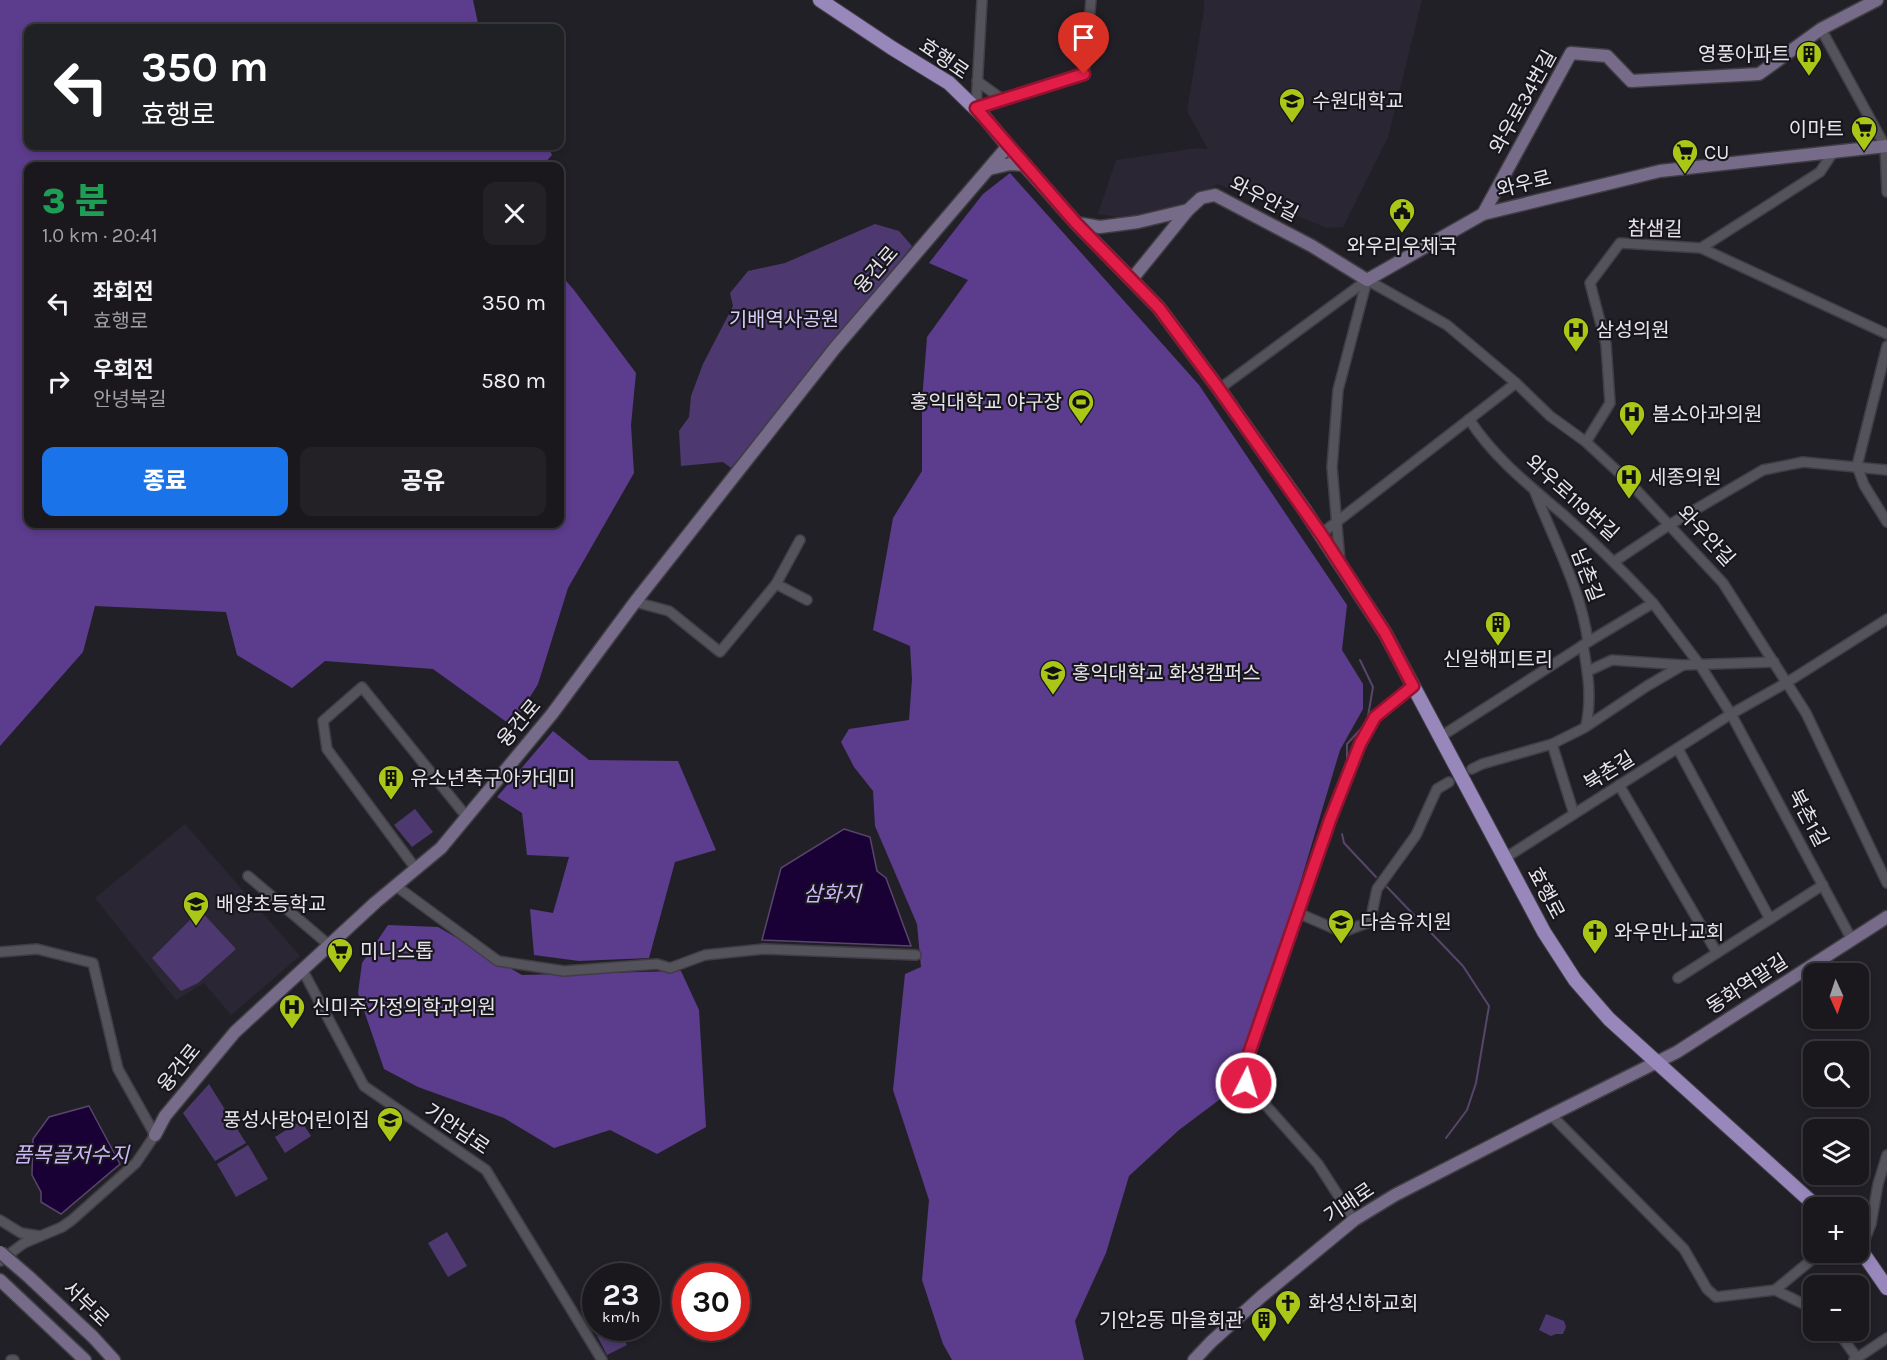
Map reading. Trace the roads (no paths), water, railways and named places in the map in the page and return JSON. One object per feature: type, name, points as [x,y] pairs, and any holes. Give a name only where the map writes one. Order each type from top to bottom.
[{"type":"main road","name":"효행로","points":[[820,0],[950,83],[976,108],[1076,223],[1159,308],[1321,534],[1385,633],[1544,932],[1575,980],[1610,1019],[1806,1197]]},
{"type":"main road","points":[[1869,1261],[1887,1288]]},
{"type":"street","points":[[982,0],[976,108],[1084,74],[1091,0]]},
{"type":"street","name":"와우로34번길","points":[[1483,214],[1571,53],[1607,56],[1631,81],[1759,74],[1821,30],[1877,0]]},
{"type":"street","points":[[1821,30],[1886,146],[1887,192]]},
{"type":"street","points":[[977,81],[1002,99]]},
{"type":"street","name":"융건로","points":[[0,1261],[24,1243],[72,1220],[136,1162],[165,1116],[235,1032],[302,969],[441,848],[552,714],[635,602],[835,348],[1008,146]]},
{"type":"street","name":"와우로","points":[[1219,389],[1367,280],[1483,214],[1660,171],[1886,146]]},
{"type":"street","points":[[1701,248],[1820,172],[1834,151]]},
{"type":"street","points":[[988,170],[1010,164],[1026,165]]},
{"type":"street","name":"와우안길","points":[[1132,279],[1188,210],[1201,198],[1215,195],[1312,246],[1447,325],[1516,383],[1550,416],[1586,442],[1630,483],[1723,583],[1806,712],[1887,883]]},
{"type":"street","points":[[1076,223],[1100,228],[1188,210]]},
{"type":"street","name":"참샘길","points":[[1586,442],[1610,403],[1606,344],[1590,283],[1620,243],[1701,248],[1887,334]]},
{"type":"street","points":[[1341,565],[1332,467],[1338,390],[1367,280]]},
{"type":"street","points":[[1887,346],[1857,466],[1864,485],[1887,522]]},
{"type":"street","points":[[1321,534],[1516,383]]},
{"type":"street","name":"와우로119번길","points":[[1469,419],[1476,431],[1497,453],[1615,561],[1653,603],[1700,665],[1731,714]]},
{"type":"street","points":[[1615,561],[1669,525],[1763,470],[1803,462],[1887,470]]},
{"type":"street","name":"남촌길","points":[[1534,489],[1577,594],[1585,620],[1590,707],[1587,726]]},
{"type":"street","points":[[635,602],[669,611],[720,652],[776,584],[800,540]]},
{"type":"street","points":[[776,584],[807,600]]},
{"type":"street","points":[[1440,737],[1653,603]]},
{"type":"street","name":"북촌길","points":[[1504,858],[1731,714],[1887,619]]},
{"type":"street","points":[[1588,671],[1612,660],[1683,665],[1774,662]]},
{"type":"street","points":[[1472,769],[1552,744],[1587,726],[1683,665]]},
{"type":"street","points":[[1354,1220],[1318,1164],[1246,1083],[1245,1065],[1330,820],[1360,744],[1375,717],[1413,686]]},
{"type":"street","points":[[417,869],[327,749],[323,721],[362,687],[466,816]]},
{"type":"street","name":"북촌1길","points":[[1731,714],[1852,940]]},
{"type":"street","points":[[1552,744],[1574,814]]},
{"type":"street","points":[[1678,748],[1770,919]]},
{"type":"street","points":[[1298,913],[1342,932],[1370,922],[1377,889],[1416,835],[1437,789],[1449,782]]},
{"type":"street","points":[[1619,785],[1717,953]]},
{"type":"street","points":[[248,876],[329,945]]},
{"type":"street","points":[[1678,978],[1823,885]]},
{"type":"street","points":[[396,886],[498,961],[564,971],[657,964],[670,968],[705,955],[764,949],[916,955]]},
{"type":"street","name":"동화역말길","points":[[1658,1063],[1887,917]]},
{"type":"street","points":[[0,952],[37,949],[93,963],[118,1070],[155,1135]]},
{"type":"street","name":"기안남로","points":[[302,969],[364,1086],[486,1170],[602,1360]]},
{"type":"street","name":"기배로","points":[[1194,1360],[1262,1296],[1354,1220],[1395,1195],[1658,1063]]},
{"type":"street","points":[[1551,1115],[1684,1249],[1707,1289],[1716,1297],[1775,1290],[1803,1304]]},
{"type":"street","points":[[1869,1228],[1878,1184],[1887,1155]]},
{"type":"street","points":[[0,1220],[21,1233],[42,1236]]},
{"type":"street","name":"서부로","points":[[0,1252],[93,1337],[114,1360]]},
{"type":"street","points":[[1775,1290],[1808,1263]]},
{"type":"street","name":"서부로","points":[[5,1284],[85,1360]]},
{"type":"street","points":[[1844,1341],[1856,1359],[1887,1338]]},
{"type":"water","name":"삼화지","points":[[844,829],[870,837],[877,871],[886,878],[911,946],[762,940],[781,868]]},
{"type":"water","name":"품목골저수지","points":[[89,1106],[120,1164],[61,1214],[41,1202],[41,1192],[32,1175],[33,1139],[49,1117]]},
{"type":"waterway","points":[[1347,761],[1347,744],[1367,722],[1373,687],[1360,660]]},
{"type":"waterway","points":[[1342,834],[1344,843],[1376,877]]},
{"type":"waterway","points":[[1387,887],[1463,966],[1489,1006],[1476,1083],[1467,1110],[1446,1138]]},
{"type":"place","name":"영풍아파트","points":[[1809,77]]},
{"type":"place","name":"수원대학교","points":[[1292,124]]},
{"type":"place","name":"이마트","points":[[1864,152]]},
{"type":"place","name":"CU","points":[[1685,175]]},
{"type":"place","name":"와우리우체국","points":[[1402,234]]},
{"type":"place","name":"삼성의원","points":[[1576,353]]},
{"type":"place","name":"홍익대학교 야구장","points":[[1081,425]]},
{"type":"place","name":"봄소아과의원","points":[[1632,437]]},
{"type":"place","name":"세종의원","points":[[1629,500]]},
{"type":"place","name":"신일해피트리","points":[[1498,647]]},
{"type":"place","name":"홍익대학교 화성캠퍼스","points":[[1053,696]]},
{"type":"place","name":"유소년축구아카데미","points":[[391,801]]},
{"type":"place","name":"배양초등학교","points":[[196,927]]},
{"type":"place","name":"다솜유치원","points":[[1341,945]]},
{"type":"place","name":"와우만나교회","points":[[1595,955]]},
{"type":"place","name":"미니스톱","points":[[340,974]]},
{"type":"place","name":"신미주가정의학과의원","points":[[292,1030]]},
{"type":"place","name":"풍성사랑어린이집","points":[[390,1143]]},
{"type":"place","name":"화성신하교회","points":[[1288,1326]]},
{"type":"place","name":"기안2동 마을회관","points":[[1264,1343]]},
{"type":"park label","name":"기배역사공원","points":[[784,319]]}]
